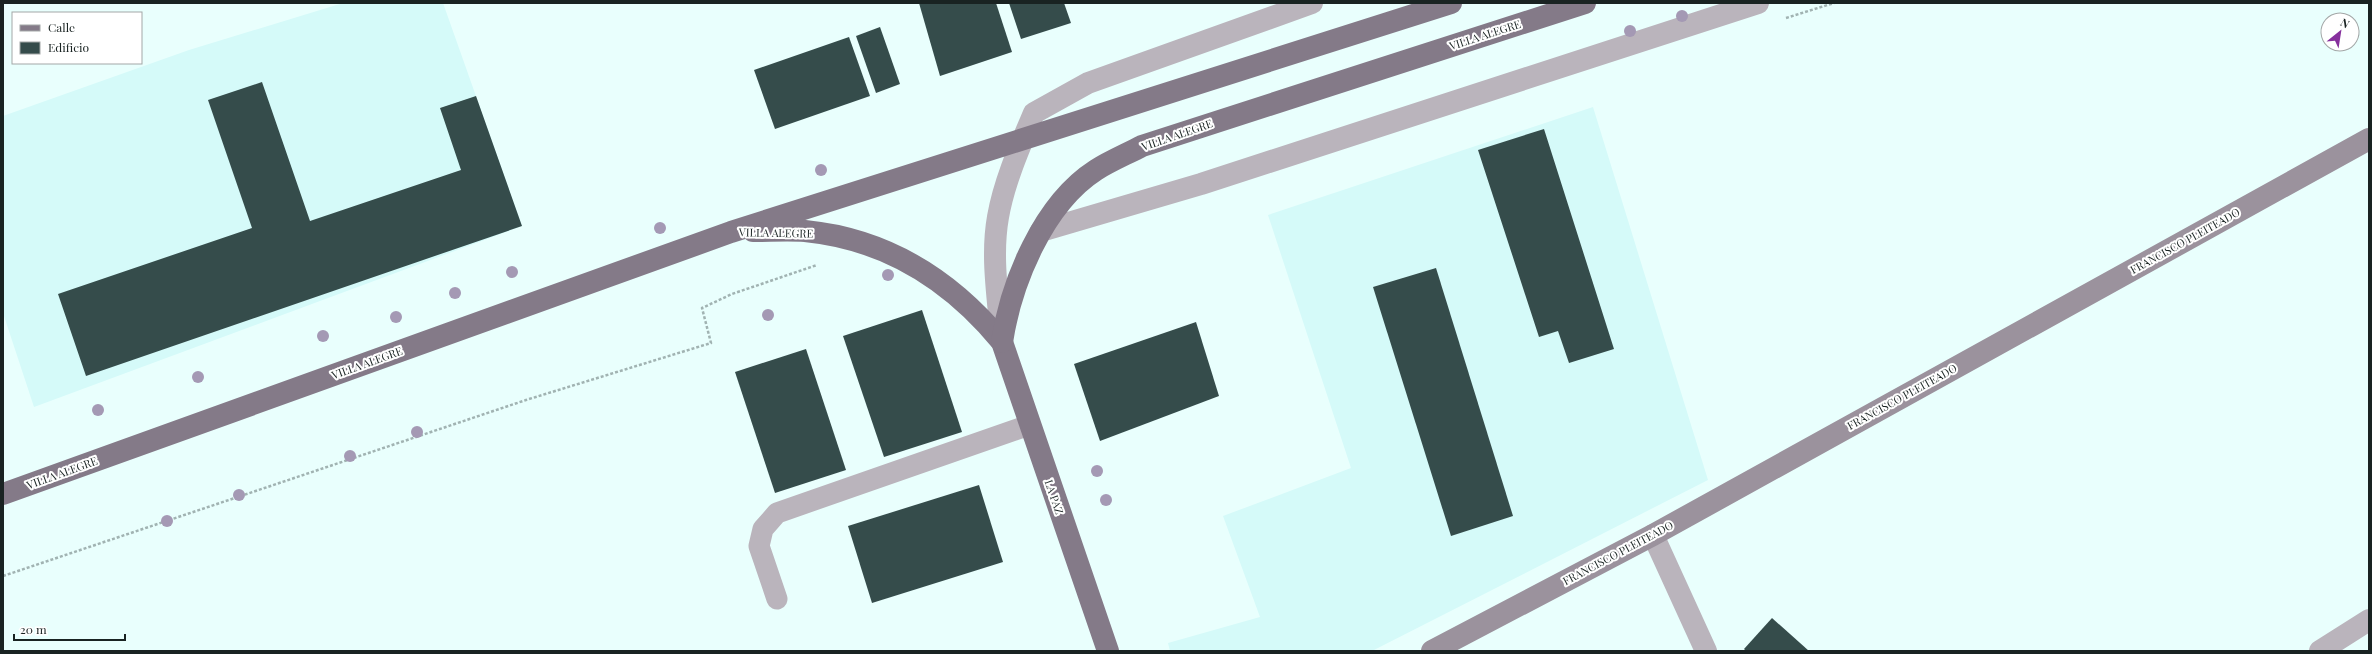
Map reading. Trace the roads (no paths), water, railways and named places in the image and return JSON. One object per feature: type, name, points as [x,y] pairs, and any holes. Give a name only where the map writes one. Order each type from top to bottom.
[{"type":"main road","name":"VILLA ALEGRE","points":[[3,494],[731,232],[1451,3]]},
{"type":"main road","name":"VILLA ALEGRE","points":[[1002,342],[1007,310],[1017,281],[1040,231],[1070,191],[1095,170],[1142,146],[1585,3]]},
{"type":"main road","name":"VILLA ALEGRE","points":[[731,232],[804,231],[839,237],[873,246],[905,261],[939,281],[981,317],[1002,342]]},
{"type":"main road","name":"LA PAZ","points":[[1002,342],[1108,651]]},
{"type":"street","points":[[1002,342],[995,247],[998,216],[1034,113],[1088,83],[1312,3]]},
{"type":"street","points":[[1040,231],[1201,184],[1758,3]]},
{"type":"street","name":"FRANCISCO PLEITEADO","points":[[1432,651],[1653,535],[2367,143]]},
{"type":"street","points":[[1653,535],[1706,651]]},
{"type":"street","points":[[2320,651],[2369,620]]},
{"type":"lane","points":[[776,599],[759,546],[763,529],[777,513],[1030,425]]}]
